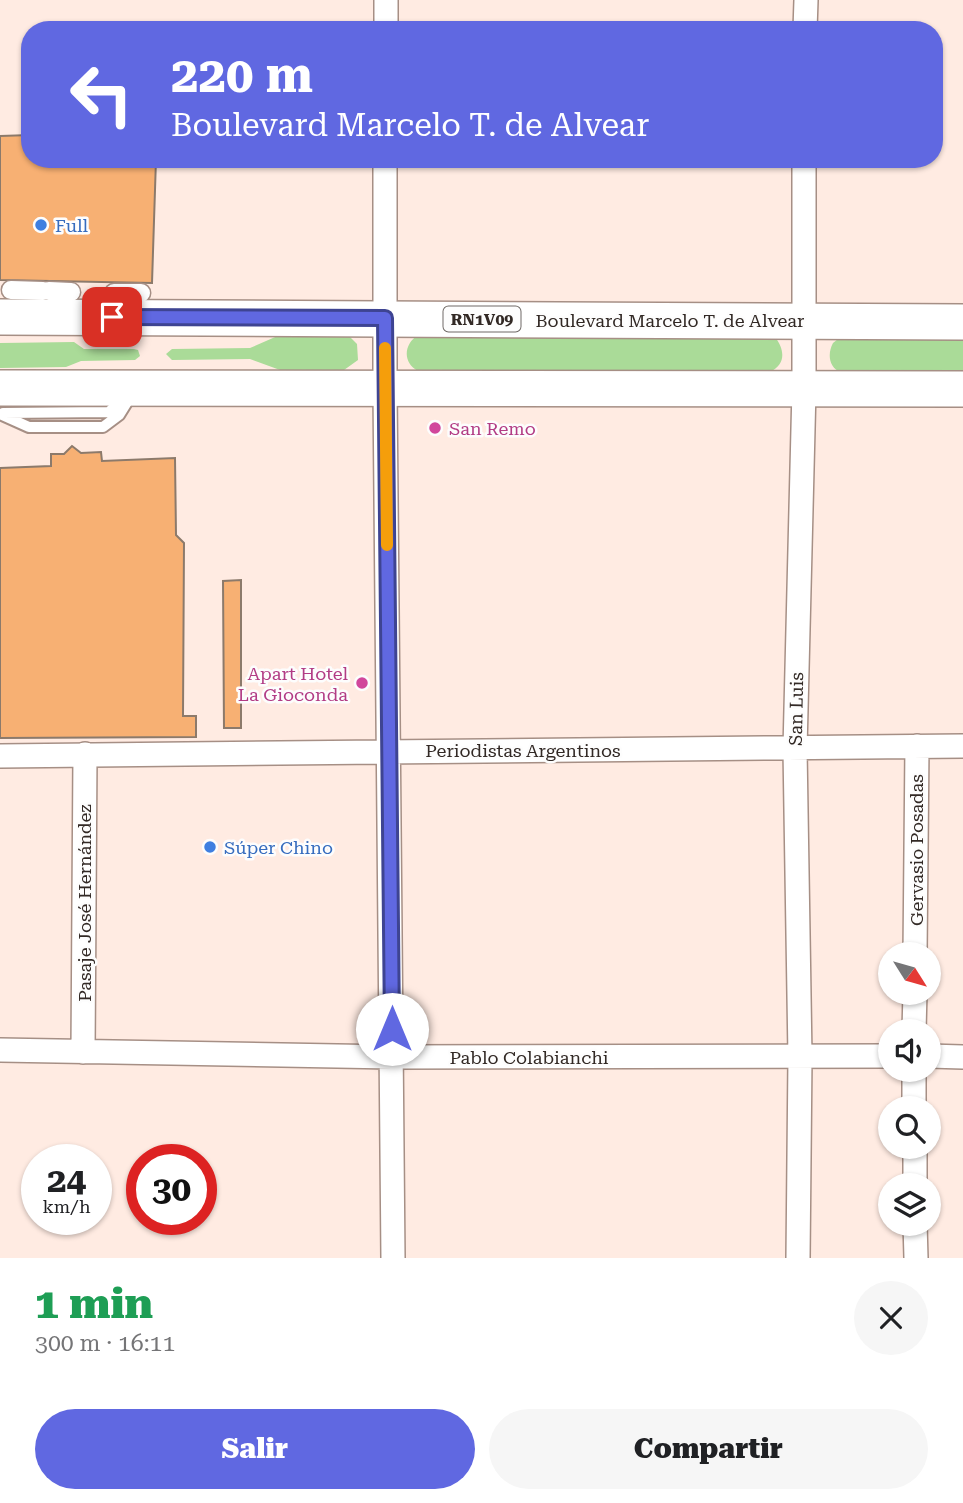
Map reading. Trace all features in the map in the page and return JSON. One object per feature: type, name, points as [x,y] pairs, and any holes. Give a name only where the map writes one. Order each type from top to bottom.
[{"type":"main road","name":"Boulevard Marcelo T. de Alvear","points":[[5,303],[385,318],[963,322]]},
{"type":"main road","points":[[18,402],[135,389],[963,388]]},
{"type":"street","points":[[386,0],[386,21]]},
{"type":"street","points":[[805,21],[806,0]]},
{"type":"street","points":[[385,168],[393,1258]]},
{"type":"street","name":"San Luis","points":[[798,1258],[800,1057],[795,749],[804,389],[804,168]]},
{"type":"street","points":[[5,303],[46,291],[71,292]]},
{"type":"street","points":[[114,292],[141,293]]},
{"type":"street","name":"Gervasio Posadas","points":[[915,942],[916,746]]},
{"type":"street","name":"Periodistas Argentinos","points":[[0,756],[963,746]]},
{"type":"street","name":"Pasaje José Hernández","points":[[83,1052],[85,754]]},
{"type":"street","name":"Pablo Colabianchi","points":[[0,1050],[392,1057],[878,1056]]},
{"type":"street","points":[[941,1056],[963,1057]]},
{"type":"street","points":[[915,1236],[916,1258]]},
{"type":"green space","points":[[282,334],[349,336],[357,344],[358,360],[344,370],[280,370],[250,359],[172,360],[166,354],[172,349],[250,348]]},
{"type":"green space","points":[[418,335],[775,337],[781,347],[782,356],[779,365],[770,372],[418,371],[409,363],[407,353],[410,343]]},
{"type":"green space","points":[[843,335],[963,336],[963,373],[841,372],[834,367],[830,356],[833,343]]},
{"type":"green space","points":[[74,342],[84,349],[134,349],[138,350],[140,356],[135,360],[81,361],[66,367],[0,368],[0,343]]},
{"type":"building","points":[[21,135],[21,168],[156,168],[152,283],[0,280],[0,136]]},
{"type":"building","points":[[72,446],[81,453],[101,452],[102,461],[175,458],[176,535],[184,543],[183,716],[196,716],[196,737],[0,738],[0,468],[51,466],[51,454],[64,454]]},
{"type":"building","points":[[241,580],[241,728],[224,728],[223,581]]},
{"type":"slow traffic","points":[[385,348],[387,545]]},
{"type":"place","name":"Full","points":[[41,225]]},
{"type":"place","name":"San Remo","points":[[435,428]]},
{"type":"place","name":"Apart Hotel La Gioconda","points":[[362,683]]},
{"type":"place","name":"Súper Chino","points":[[210,847]]},
{"type":"route","points":[[112,317],[385,318],[392,1029]]}]
